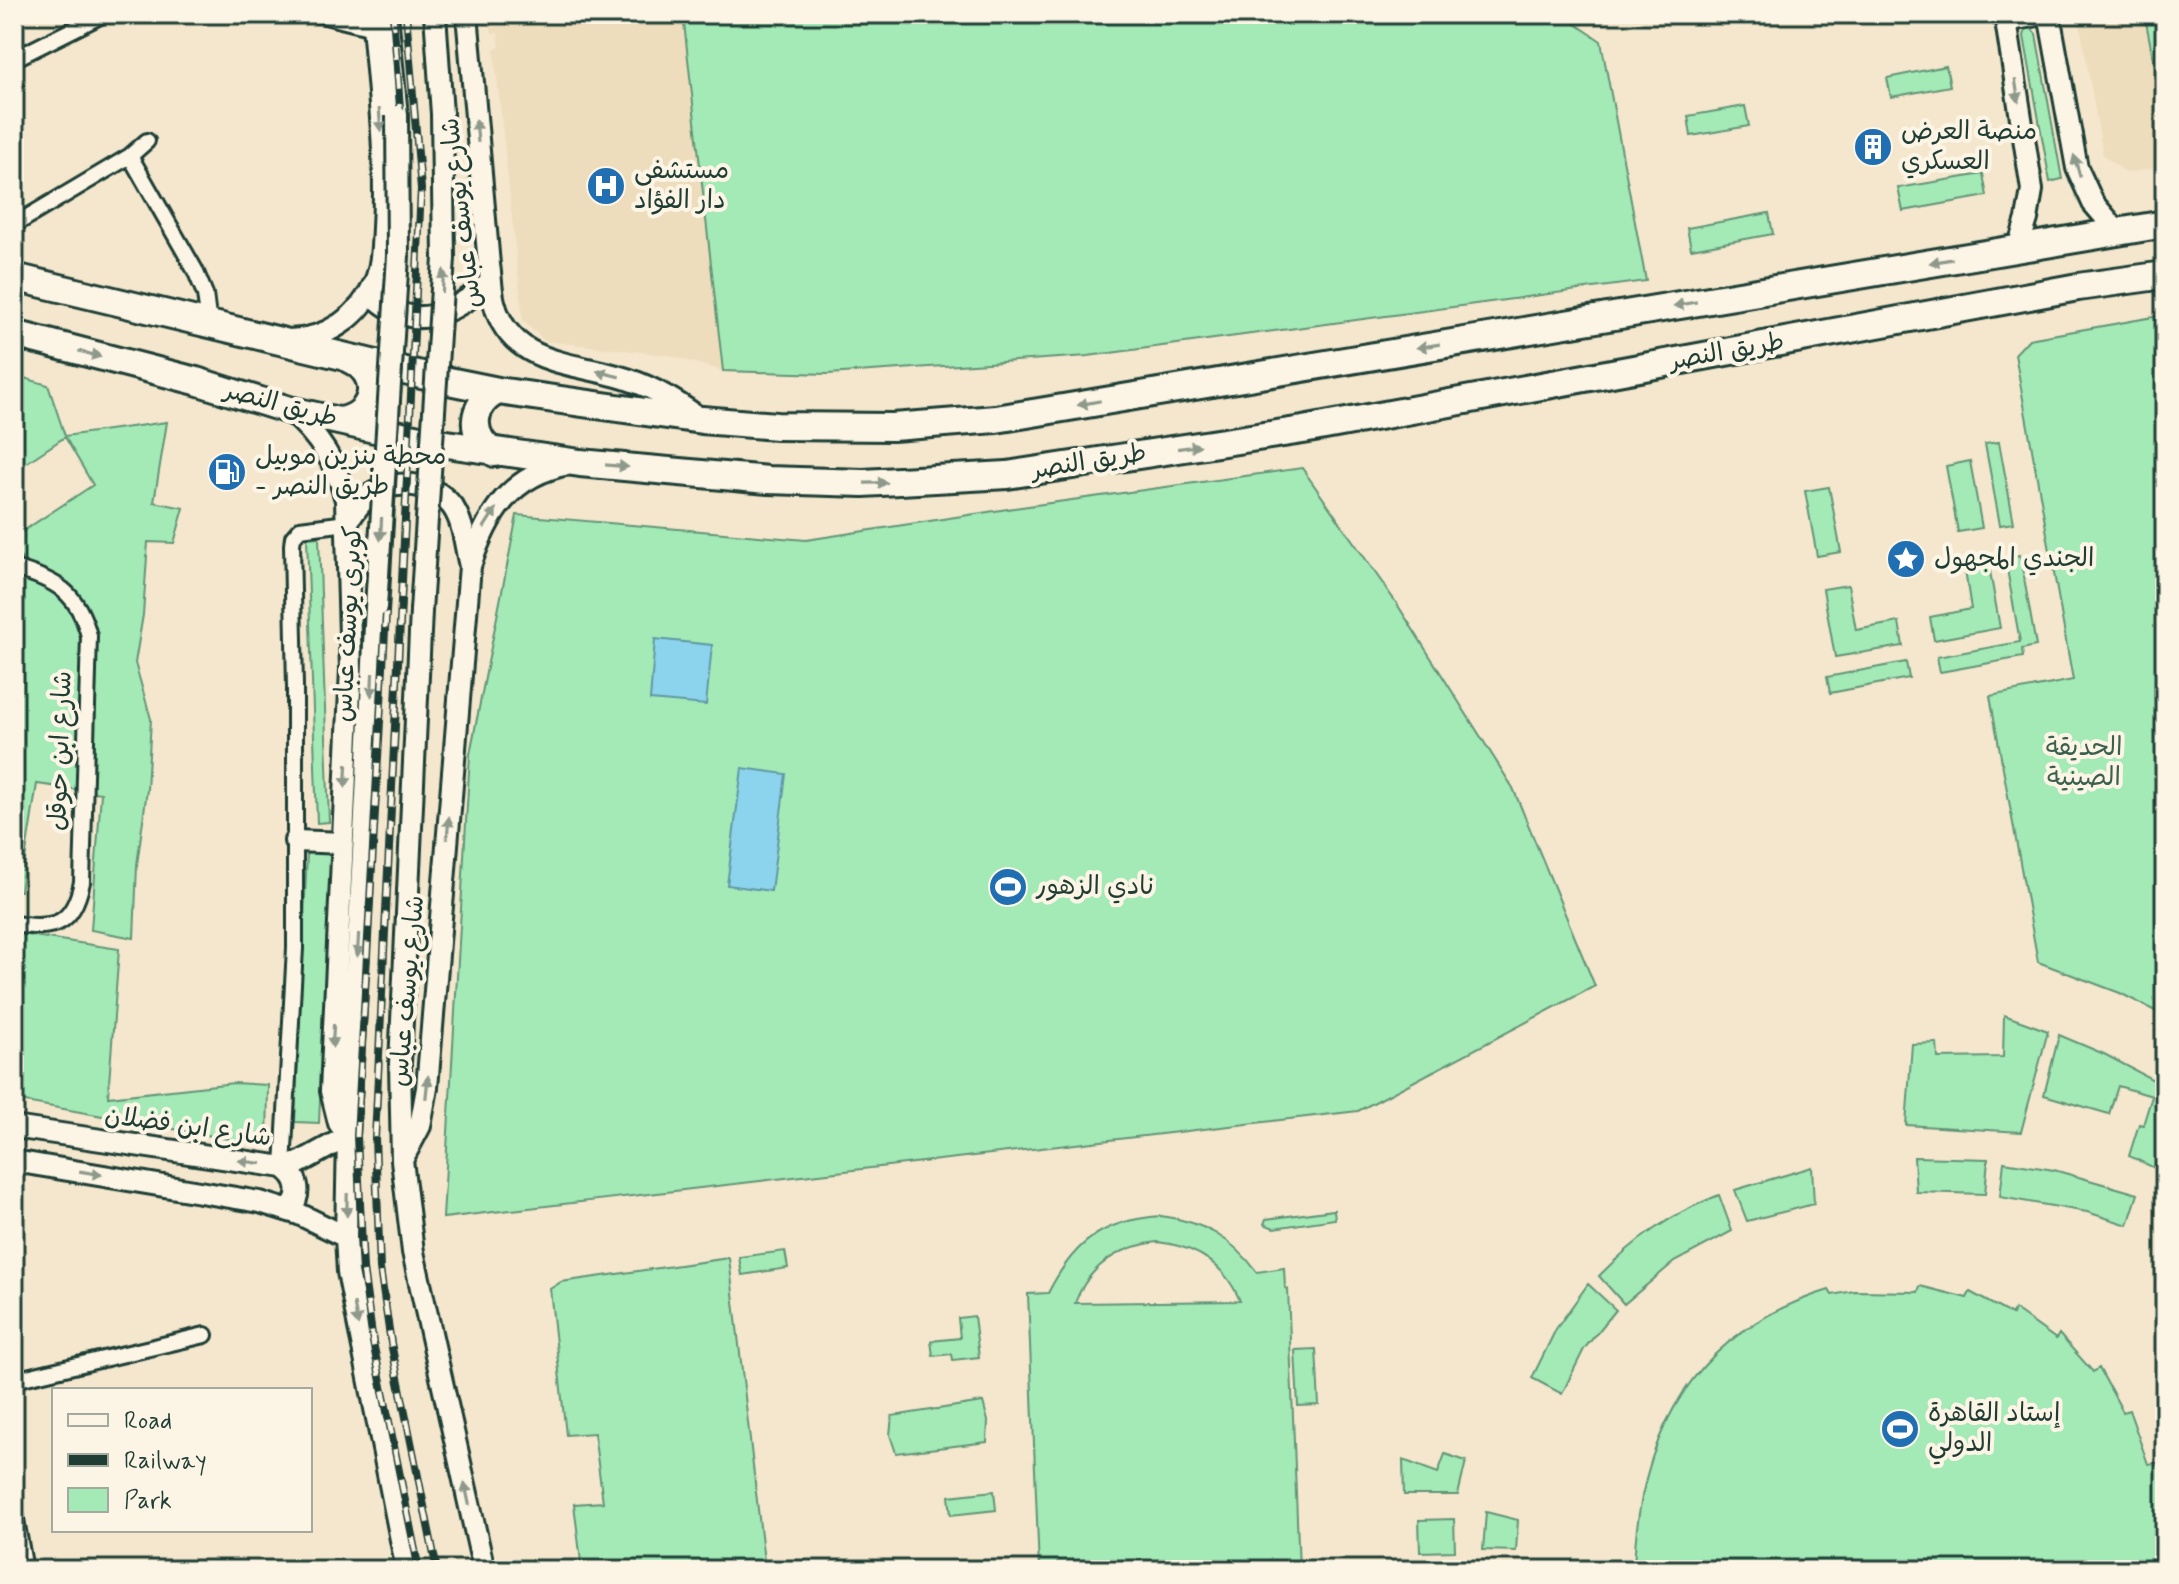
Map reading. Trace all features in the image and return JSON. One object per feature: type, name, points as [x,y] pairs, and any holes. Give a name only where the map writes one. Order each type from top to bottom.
[{"type":"highway","name":"طريق النصر","points":[[17,272],[209,325],[498,391],[702,420],[835,428],[893,427],[996,419],[2165,224]]},
{"type":"highway","name":"طريق النصر","points":[[14,334],[196,381],[289,410],[495,453],[815,483],[911,482],[1007,475],[1303,430],[2078,287],[2165,275]]},
{"type":"highway","points":[[340,421],[362,412],[368,406],[372,390],[363,367],[349,359]]},
{"type":"highway","points":[[495,453],[478,436],[475,421],[484,399],[498,391]]},
{"type":"street","points":[[16,54],[104,14]]},
{"type":"street","points":[[266,338],[296,340],[325,333],[351,317],[370,292],[380,267],[384,207],[377,19],[317,14]]},
{"type":"street","points":[[435,14],[442,114],[443,273],[421,611],[400,1064],[402,1160],[413,1252],[484,1570]]},
{"type":"street","name":"شارع يوسف عباس","points":[[467,14],[491,282],[501,321],[526,350],[558,363],[636,382],[670,398],[702,420]]},
{"type":"street","points":[[2018,248],[2027,219],[2031,178],[2005,18],[2043,14]]},
{"type":"street","points":[[2049,14],[2077,168],[2093,203],[2117,231]]},
{"type":"street","name":"كوبرى يوسف عباس","points":[[346,1237],[348,1136],[399,209],[397,116],[377,19]]},
{"type":"street","points":[[14,225],[130,156],[147,141]]},
{"type":"street","points":[[130,156],[195,270],[205,294],[209,325]]},
{"type":"street","points":[[370,292],[389,309],[426,318],[451,311],[491,282]]},
{"type":"street","points":[[289,410],[310,428],[326,450],[339,474],[346,500],[351,669],[331,1091],[336,1115],[348,1136]]},
{"type":"street","name":"شارع يوسف عباس","points":[[402,1160],[420,1126],[427,1088],[470,566],[483,530],[499,504],[510,493],[535,475],[580,463]]},
{"type":"street","points":[[289,1211],[296,1200],[298,1187],[293,1175],[283,1167],[295,990],[293,537],[306,527],[347,523],[359,506],[377,491],[399,485],[422,487],[443,498],[459,519],[470,566]]},
{"type":"street","name":"شارع ابن حوقل","points":[[14,568],[57,584],[84,616],[89,636],[82,882],[78,900],[72,913],[63,921],[34,927],[14,924]]},
{"type":"street","points":[[295,841],[343,843]]},
{"type":"street","name":"شارع ابن فضلان","points":[[14,1127],[283,1167],[299,1163],[348,1136]]},
{"type":"street","points":[[14,1161],[260,1202],[289,1211],[346,1237],[348,1272],[407,1570]]},
{"type":"street","points":[[14,1380],[205,1335]]},
{"type":"street","points":[[14,1508],[25,1570]]},
{"type":"shaded area","name":"مستشفى دار الفؤاد","points":[[489,14],[683,14],[723,371],[668,355],[545,341],[523,321],[494,49],[500,47],[498,33],[492,33]]},
{"type":"shaded area","points":[[2078,14],[2165,14],[2165,166],[2126,173],[2103,155]]},
{"type":"green space","points":[[683,14],[1561,14],[1601,41],[1646,281],[1088,356],[828,374],[723,371]]},
{"type":"green space","points":[[2165,14],[2165,61],[2154,63],[2145,17]]},
{"type":"green space","points":[[2031,28],[2036,34],[2062,179],[2050,182],[2024,36],[2026,29]]},
{"type":"green space","points":[[1946,66],[1950,86],[1891,97],[1887,78]]},
{"type":"green space","points":[[1745,106],[1749,126],[1691,136],[1688,116]]},
{"type":"green space","points":[[1983,174],[1987,196],[1903,211],[1898,188]]},
{"type":"green space","points":[[1769,213],[1773,234],[1691,249],[1687,228]]},
{"type":"green space","name":"الحديقة الصينية","points":[[2165,315],[2165,1016],[2120,993],[2038,962],[1990,696],[2073,680],[2015,354],[2029,339]]},
{"type":"green space","points":[[14,375],[48,385],[65,436],[167,422],[154,502],[184,508],[174,543],[148,542],[143,615],[135,663],[151,719],[147,790],[137,865],[134,938],[91,930],[101,793],[37,784],[20,891],[14,890],[14,558],[23,559],[14,554],[14,537],[93,485],[65,437],[14,471]]},
{"type":"green space","points":[[1999,442],[2014,523],[2000,525],[1985,444]]},
{"type":"green space","points":[[1970,461],[1982,528],[1958,532],[1946,466]]},
{"type":"green space","name":"نادي الزهور","points":[[1302,468],[1397,604],[1513,788],[1595,986],[1358,1111],[443,1218],[470,754],[517,515],[806,540]]},
{"type":"green space","points":[[1829,487],[1841,552],[1817,556],[1805,491]]},
{"type":"green space","points":[[319,537],[329,822],[317,823],[307,538]]},
{"type":"green space","points":[[2020,555],[2036,646],[2022,649],[2023,657],[1940,672],[1937,657],[2020,642],[2005,558]]},
{"type":"green space","points":[[1988,560],[2000,628],[1934,640],[1930,617],[1971,609],[1964,564]]},
{"type":"green space","points":[[1848,585],[1856,630],[1899,622],[1903,646],[1835,657],[1823,589]]},
{"type":"green space","points":[[1906,662],[1909,678],[1830,693],[1827,677]]},
{"type":"green space","points":[[307,852],[331,853],[319,1123],[295,1122]]},
{"type":"green space","points":[[14,933],[119,949],[108,1097],[234,1083],[268,1085],[267,1146],[14,1100]]},
{"type":"green space","points":[[2004,1015],[2048,1031],[2021,1132],[1906,1125],[1912,1044],[1937,1043],[1938,1058],[2003,1057]]},
{"type":"green space","points":[[2059,1035],[2165,1086],[2165,1173],[2129,1156],[2152,1096],[2118,1086],[2109,1114],[2044,1095]]},
{"type":"green space","points":[[1914,1157],[1988,1159],[1985,1194],[1916,1192]]},
{"type":"green space","points":[[2004,1162],[2054,1170],[2138,1194],[2128,1225],[2087,1212],[2000,1197]]},
{"type":"green space","points":[[1812,1167],[1814,1204],[1747,1221],[1735,1190]]},
{"type":"green space","points":[[1719,1195],[1732,1231],[1674,1262],[1624,1304],[1599,1276],[1654,1229],[1685,1210]]},
{"type":"green space","points":[[1334,1210],[1335,1219],[1274,1228],[1264,1224],[1266,1219]]},
{"type":"green space","points":[[1161,1216],[1191,1222],[1227,1241],[1257,1272],[1284,1268],[1285,1288],[1288,1289],[1299,1570],[1244,1570],[1246,1563],[1081,1565],[1083,1570],[1039,1570],[1028,1294],[1048,1293],[1068,1260],[1092,1237],[1141,1218]],"holes":[[[1157,1242],[1171,1244],[1208,1259],[1226,1277],[1240,1301],[1075,1303],[1088,1279],[1107,1260],[1130,1248]]]},
{"type":"green space","points":[[785,1251],[788,1268],[742,1275],[739,1257]]},
{"type":"green space","points":[[729,1258],[765,1570],[582,1570],[574,1504],[603,1502],[594,1433],[566,1435],[550,1289],[561,1282]]},
{"type":"green space","points":[[1588,1284],[1616,1310],[1584,1349],[1562,1394],[1532,1378],[1556,1329]]},
{"type":"green space","name":"إستاد القاهرة الدولي","points":[[1920,1286],[1967,1298],[1970,1292],[2012,1315],[2014,1309],[2056,1339],[2059,1334],[2093,1372],[2099,1368],[2123,1412],[2129,1410],[2148,1464],[2165,1462],[2165,1570],[1634,1570],[1638,1521],[1647,1475],[1662,1432],[1682,1394],[1709,1361],[1742,1332],[1782,1308],[1829,1290],[1832,1295],[1854,1291],[1918,1292]]},
{"type":"green space","points":[[974,1316],[979,1357],[953,1360],[952,1354],[933,1356],[931,1341],[960,1338],[958,1318]]},
{"type":"green space","points":[[1316,1349],[1319,1405],[1298,1406],[1295,1350]]},
{"type":"green space","points":[[983,1402],[988,1421],[987,1442],[896,1453],[890,1435],[892,1416]]},
{"type":"green space","points":[[1445,1454],[1466,1461],[1458,1495],[1404,1495],[1403,1460],[1438,1473]]},
{"type":"green space","points":[[994,1491],[996,1510],[951,1515],[949,1496]]},
{"type":"green space","points":[[1486,1512],[1518,1520],[1516,1551],[1483,1550]]},
{"type":"green space","points":[[1454,1519],[1455,1551],[1420,1552],[1419,1520]]},
{"type":"water","points":[[655,639],[712,645],[706,705],[650,700]]},
{"type":"water","points":[[742,768],[786,774],[771,891],[727,885]]},
{"type":"railway","points":[[393,14],[406,188],[402,324],[357,1136],[363,1269],[373,1342],[419,1570]]},
{"type":"railway","points":[[406,14],[421,189],[375,1138],[380,1269],[391,1343],[437,1570]]},
{"type":"place","name":"منصة العرض العسكري","points":[[1873,147]]},
{"type":"place","name":"مستشفى دار الفؤاد","points":[[606,186]]},
{"type":"place","name":"محطة بنزين موبيل - طريق النصر","points":[[227,472]]},
{"type":"place","name":"الجندي المجهول","points":[[1906,559]]},
{"type":"place","name":"نادي الزهور","points":[[1008,887]]},
{"type":"place","name":"إستاد القاهرة الدولي","points":[[1900,1429]]}]
